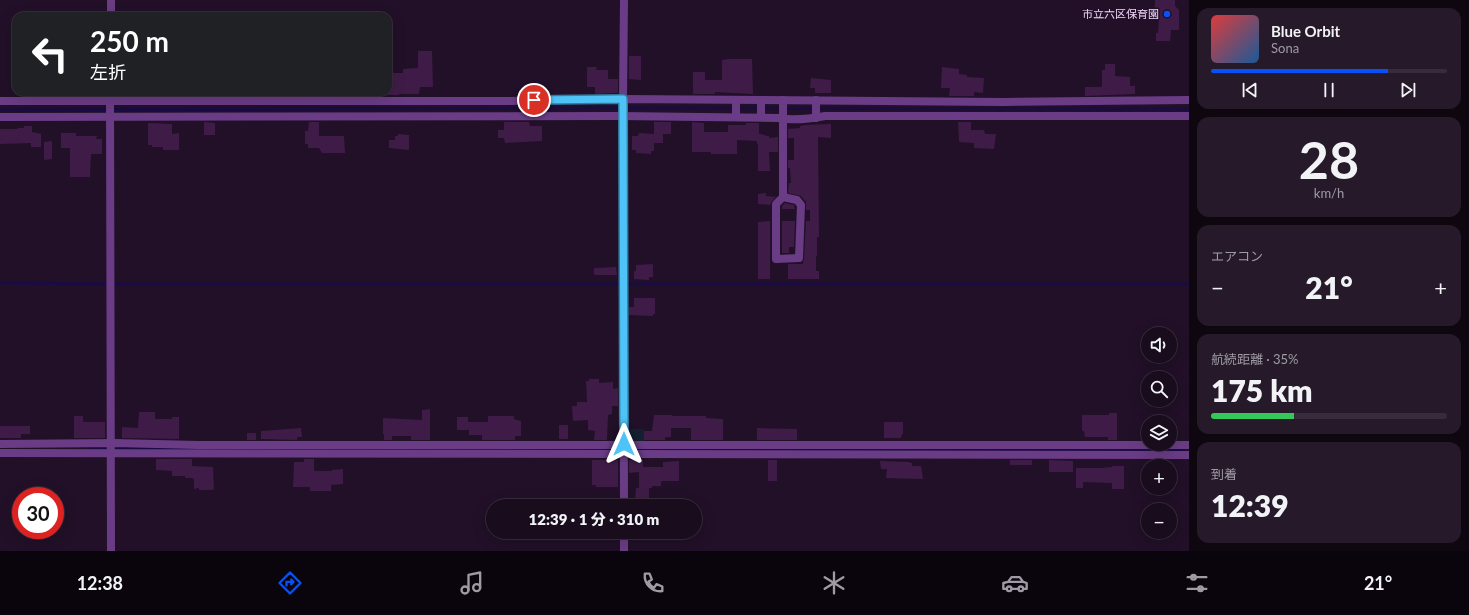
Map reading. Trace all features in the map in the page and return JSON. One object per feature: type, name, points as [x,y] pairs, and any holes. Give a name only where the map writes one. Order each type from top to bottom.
[{"type":"street","points":[[111,0],[111,12]]},
{"type":"street","points":[[624,0],[624,499]]},
{"type":"street","points":[[110,96],[111,551]]},
{"type":"street","points":[[0,101],[110,109],[816,109],[1003,102],[1189,100]]},
{"type":"street","points":[[0,117],[110,109],[505,101],[623,108],[783,109],[801,120],[816,109]]},
{"type":"street","points":[[783,109],[783,198],[776,204],[776,259],[800,258],[801,205],[797,200],[783,198]]},
{"type":"street","points":[[816,109],[824,116],[1189,116]]},
{"type":"street","points":[[0,444],[111,449],[624,449],[1189,445]]},
{"type":"street","points":[[0,454],[111,449]]},
{"type":"street","points":[[624,449],[1189,455]]},
{"type":"street","points":[[624,539],[624,551]]},
{"type":"shaded area","points":[[627,429],[644,429],[644,441],[628,441],[626,439]]},
{"type":"building","name":"市立六区保育園","points":[[1155,0],[1175,0],[1175,6],[1179,10],[1179,30],[1171,30],[1170,41],[1156,41],[1159,18],[1154,18]]},
{"type":"building","points":[[418,51],[432,51],[433,87],[420,87],[419,94],[392,95],[392,73],[403,73],[403,69],[418,68]]},
{"type":"building","points":[[629,56],[641,56],[641,80],[629,79]]},
{"type":"building","points":[[752,59],[753,94],[715,92],[715,94],[693,94],[693,72],[705,72],[705,80],[722,80],[722,60]]},
{"type":"building","points":[[1105,64],[1115,64],[1115,76],[1130,77],[1130,86],[1135,86],[1135,94],[1085,96],[1085,87],[1102,87],[1102,70],[1105,70]]},
{"type":"building","points":[[587,67],[597,67],[596,70],[608,70],[608,79],[618,79],[618,93],[595,94],[595,87],[587,87]]},
{"type":"building","points":[[942,67],[959,69],[959,74],[967,75],[967,77],[984,78],[983,93],[974,92],[974,96],[949,96],[950,88],[941,88]]},
{"type":"building","points":[[811,78],[831,80],[831,93],[815,93],[815,88],[810,88]]},
{"type":"building","points":[[204,122],[215,123],[215,135],[204,135]]},
{"type":"building","points":[[309,122],[319,122],[319,136],[344,136],[345,153],[322,153],[319,148],[308,148],[308,144],[305,144],[305,131],[308,131]]},
{"type":"building","points":[[504,122],[529,122],[530,126],[542,126],[542,141],[505,143],[504,138],[498,138],[498,130],[504,130]]},
{"type":"building","points":[[654,122],[671,122],[671,134],[663,134],[663,143],[654,143],[654,151],[651,151],[651,154],[636,153],[636,150],[632,150],[632,136],[638,136],[639,133],[654,134]]},
{"type":"building","points":[[692,122],[704,123],[704,132],[728,132],[728,125],[759,123],[759,134],[769,136],[769,138],[778,137],[778,152],[769,152],[770,171],[758,171],[757,141],[737,140],[737,154],[692,152]]},
{"type":"building","points":[[958,122],[971,122],[971,130],[984,130],[985,134],[996,134],[994,149],[974,148],[974,143],[959,142]]},
{"type":"building","points":[[148,123],[172,124],[172,134],[179,133],[179,150],[163,150],[163,147],[152,147],[152,145],[148,145]]},
{"type":"building","points":[[831,124],[831,138],[818,137],[819,237],[817,237],[816,271],[819,271],[819,279],[788,279],[788,264],[803,264],[806,221],[810,221],[810,210],[806,210],[806,202],[801,196],[788,193],[789,183],[791,183],[788,160],[794,160],[794,138],[788,138],[788,129],[800,128],[800,126],[806,125]]},
{"type":"building","points":[[24,126],[32,126],[32,132],[41,134],[41,147],[31,147],[31,143],[0,144],[0,129],[17,129],[24,128]]},
{"type":"building","points":[[61,133],[76,133],[76,136],[97,136],[96,139],[102,139],[102,154],[91,154],[90,177],[70,177],[70,148],[61,148]]},
{"type":"building","points":[[398,134],[409,135],[409,150],[389,148],[389,140],[395,140],[395,136],[398,136]]},
{"type":"building","points":[[52,141],[52,159],[44,160],[44,142]]},
{"type":"building","points":[[766,193],[766,196],[776,197],[770,205],[758,204],[758,194]]},
{"type":"building","points":[[785,203],[794,205],[795,209],[782,209],[782,206]]},
{"type":"building","points":[[770,221],[770,279],[758,279],[758,222]]},
{"type":"building","points":[[782,221],[795,221],[794,247],[789,247],[789,253],[782,253]]},
{"type":"building","points":[[653,264],[653,277],[649,277],[649,280],[634,279],[636,265]]},
{"type":"building","points":[[616,267],[617,275],[594,275],[594,268]]},
{"type":"building","points":[[634,298],[655,298],[655,314],[653,314],[653,316],[629,315],[629,307],[634,307]]},
{"type":"building","points":[[589,379],[599,379],[599,383],[613,382],[613,389],[618,388],[618,406],[612,406],[612,414],[608,415],[607,440],[594,440],[595,431],[588,430],[588,420],[573,421],[572,406],[577,406],[577,402],[587,402],[586,381],[589,381]]},
{"type":"building","points":[[430,409],[430,440],[411,440],[411,436],[392,436],[392,440],[384,440],[383,418],[422,420],[422,410]]},
{"type":"building","points":[[139,412],[155,412],[155,419],[172,419],[172,417],[179,417],[179,439],[122,438],[122,427],[138,428]]},
{"type":"building","points":[[1109,413],[1117,413],[1117,440],[1108,440],[1108,437],[1085,437],[1084,431],[1082,431],[1082,415],[1109,415]]},
{"type":"building","points":[[654,415],[706,416],[706,418],[723,419],[723,440],[691,440],[691,428],[671,428],[671,437],[665,437],[665,440],[644,440],[644,431],[652,431]]},
{"type":"building","points":[[74,416],[83,416],[83,422],[105,422],[105,438],[74,438]]},
{"type":"building","points":[[488,416],[514,416],[514,419],[521,421],[521,436],[515,436],[515,440],[482,440],[482,435],[469,435],[469,430],[457,430],[457,417],[468,417],[468,422],[488,422]]},
{"type":"building","points":[[884,422],[903,422],[903,434],[901,438],[884,438]]},
{"type":"building","points":[[559,425],[568,425],[568,439],[559,439]]},
{"type":"building","points":[[0,426],[30,426],[30,434],[21,434],[21,438],[0,438]]},
{"type":"building","points":[[301,428],[302,437],[297,437],[297,440],[261,439],[261,431]]},
{"type":"building","points":[[757,428],[797,429],[797,440],[757,440]]},
{"type":"building","points":[[247,433],[256,433],[256,440],[247,440]]},
{"type":"building","points":[[156,459],[192,459],[192,466],[213,467],[214,489],[194,489],[194,479],[192,478],[185,478],[185,476],[172,476],[172,471],[156,470]]},
{"type":"building","points":[[304,459],[314,459],[314,471],[332,471],[343,469],[343,484],[331,485],[331,491],[310,491],[310,487],[293,487],[294,462],[304,462]]},
{"type":"building","points":[[592,460],[618,460],[618,487],[596,487],[596,485],[592,485]]},
{"type":"building","points":[[629,460],[643,460],[643,467],[663,467],[663,462],[679,461],[679,481],[662,481],[661,486],[652,486],[652,488],[649,488],[649,499],[635,499],[636,488],[639,488],[639,472],[629,473]]},
{"type":"building","points":[[768,460],[777,460],[777,481],[768,481]]},
{"type":"building","points":[[1010,460],[1032,460],[1032,465],[1010,465]]},
{"type":"building","points":[[1049,460],[1073,461],[1073,472],[1049,472]]},
{"type":"building","points":[[880,461],[910,462],[912,463],[912,466],[921,466],[923,479],[886,478],[887,469],[881,469]]},
{"type":"building","points":[[1124,466],[1124,489],[1112,489],[1112,483],[1083,482],[1083,488],[1076,488],[1076,468],[1100,468]]},
{"type":"waterway","points":[[0,110],[619,108],[1189,109]]},
{"type":"waterway","points":[[0,283],[107,284]]},
{"type":"waterway","points":[[115,284],[620,284]]},
{"type":"waterway","points":[[630,284],[1189,284]]},
{"type":"waterway","points":[[90,449],[198,449]]},
{"type":"waterway","points":[[232,449],[1182,451]]},
{"type":"place","name":"市立六区保育園","points":[[1167,14]]},
{"type":"route","points":[[534,100],[623,99],[624,444]]}]
